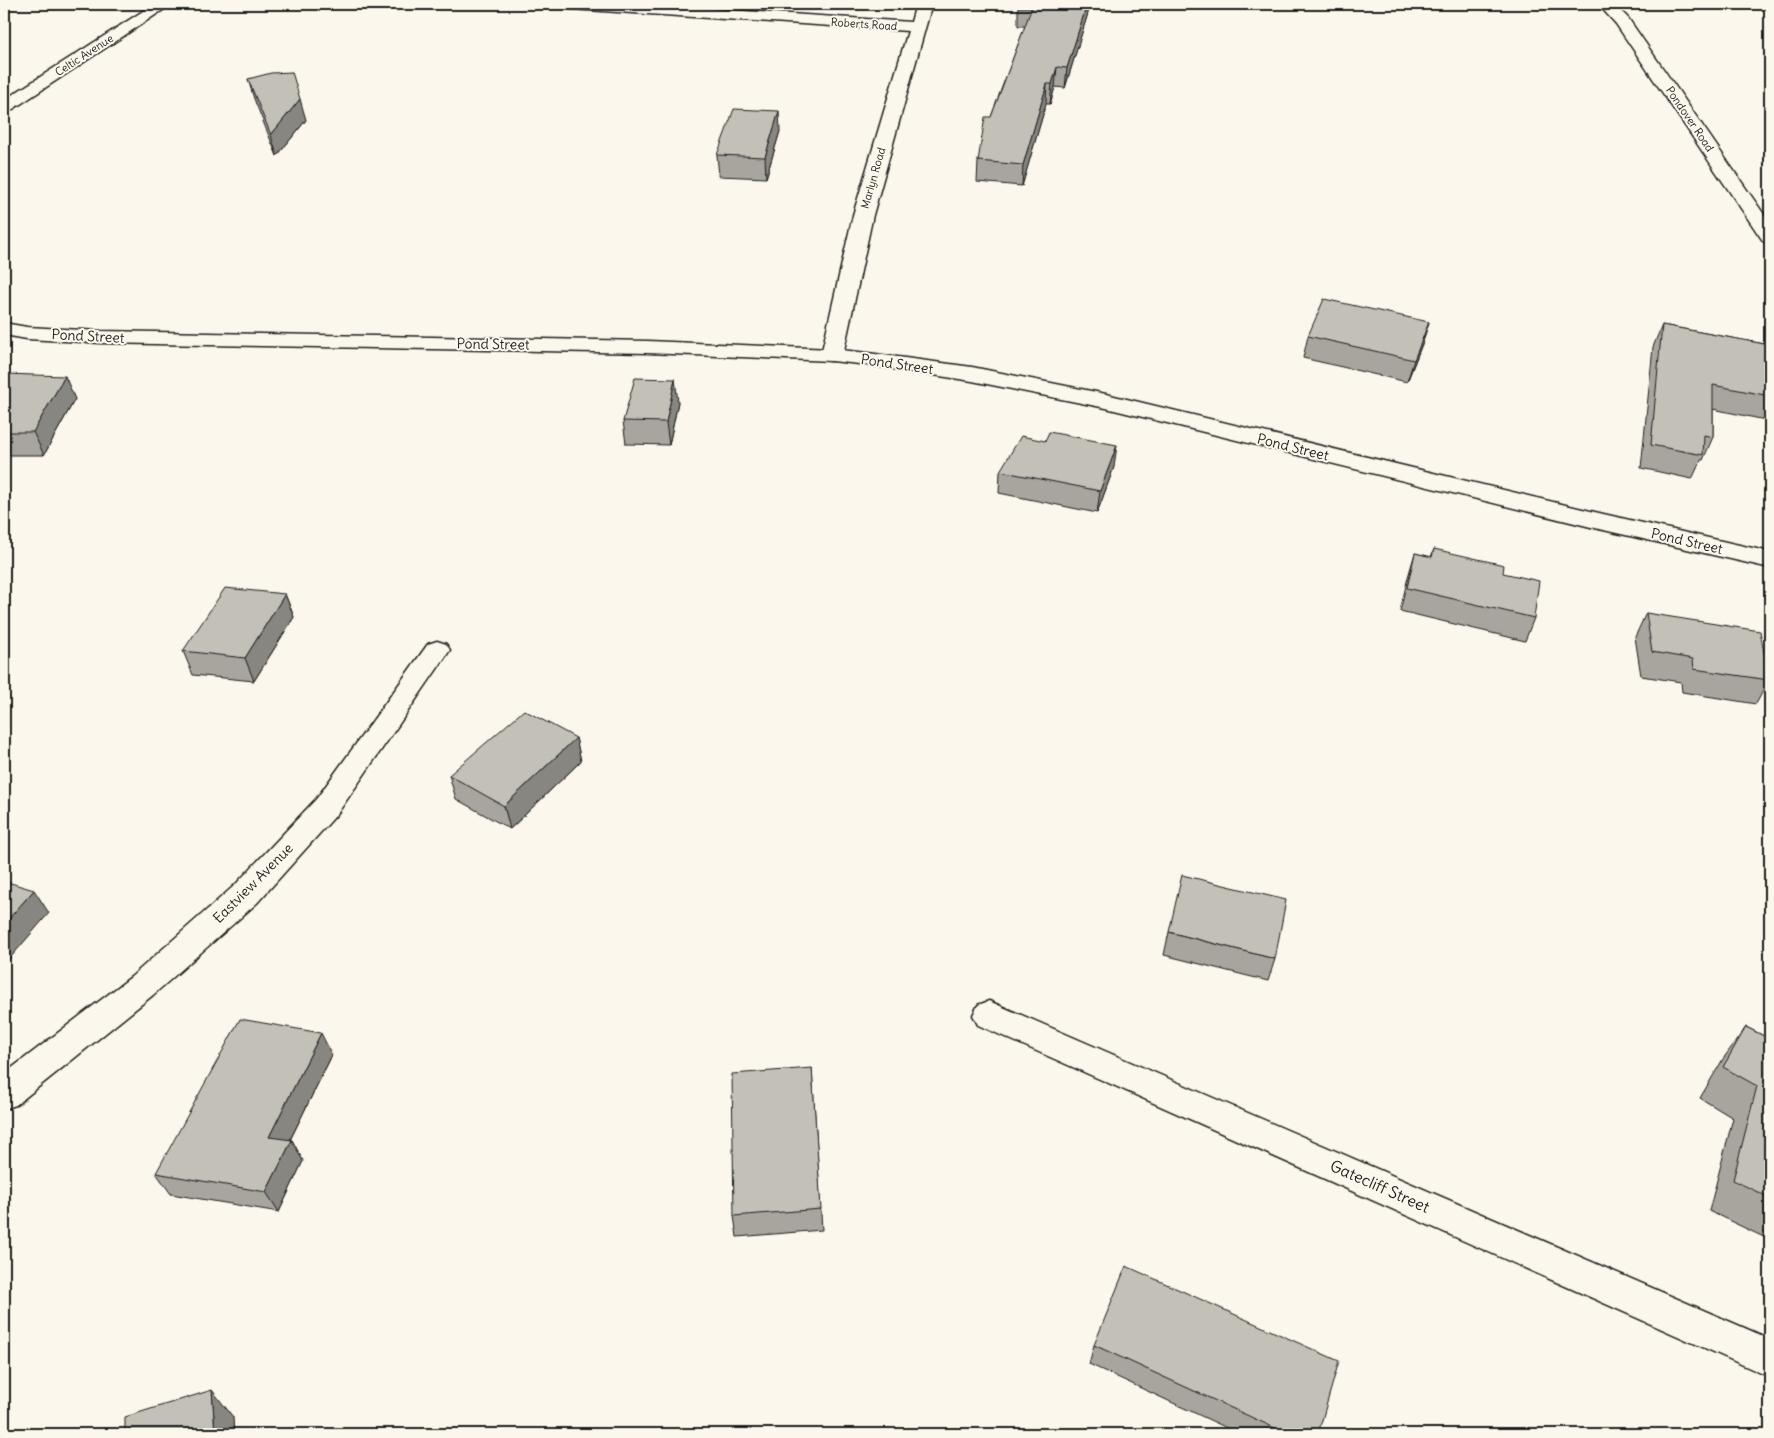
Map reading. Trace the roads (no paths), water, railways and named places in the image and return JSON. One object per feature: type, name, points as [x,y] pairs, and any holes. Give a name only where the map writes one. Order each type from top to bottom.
[{"type":"street","name":"Celtic Avenue","points":[[4,107],[164,4]]},
{"type":"street","name":"Roberts Road","points":[[572,4],[917,27]]},
{"type":"street","name":"Marlyn Road","points":[[832,355],[863,215],[924,4]]},
{"type":"street","name":"Pondover Road","points":[[1606,4],[1622,21],[1770,236]]},
{"type":"street","name":"Pond Street","points":[[4,329],[27,333],[101,338],[638,347],[832,355],[972,374],[1106,401],[1770,560]]},
{"type":"street","name":"Eastview Avenue","points":[[4,1094],[142,986],[246,894],[327,806],[437,650]]},
{"type":"street","name":"Gatecliff Street","points":[[989,1015],[1770,1358]]}]
